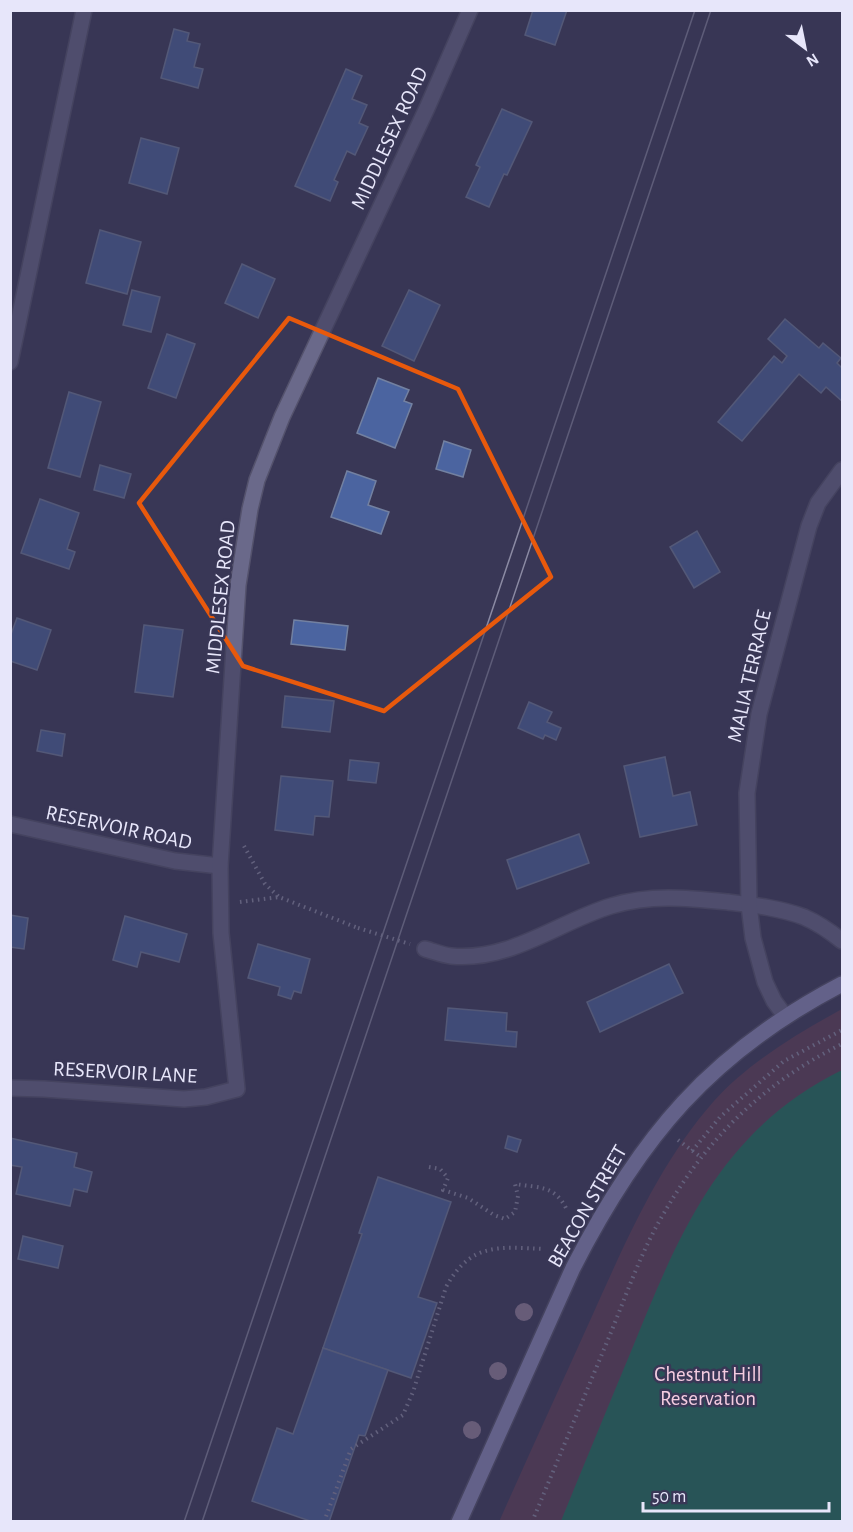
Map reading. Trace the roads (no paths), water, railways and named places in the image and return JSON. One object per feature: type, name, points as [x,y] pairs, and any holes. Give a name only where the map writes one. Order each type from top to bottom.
[{"type":"main road","name":"BEACON STREET","points":[[459,1521],[573,1269],[592,1232],[634,1162],[674,1111],[700,1084],[754,1038],[786,1016],[843,984]]},
{"type":"street","points":[[10,362],[84,10]]},
{"type":"street","name":"MIDDLESEX ROAD","points":[[237,1089],[221,933],[220,866],[238,585],[257,480],[282,417],[427,108],[470,10]]},
{"type":"street","name":"MALIA TERRACE","points":[[749,904],[747,793],[759,714],[809,526],[818,503],[843,470]]},
{"type":"street","name":"RESERVOIR ROAD","points":[[10,824],[175,861],[220,866]]},
{"type":"street","points":[[425,949],[451,956],[473,956],[495,952],[540,938],[609,906],[652,898],[678,897],[749,904],[805,917],[826,928],[843,941]]},
{"type":"street","points":[[749,904],[753,938],[762,972],[774,1001],[786,1016]]},
{"type":"street","name":"RESERVOIR LANE","points":[[10,1088],[184,1099],[206,1097],[237,1089]]},
{"type":"tram line","points":[[184,1522],[695,10]]},
{"type":"tram line","points":[[202,1522],[711,10]]},
{"type":"park label","name":"Chestnut Hill Reservation","points":[[708,1386]]}]
